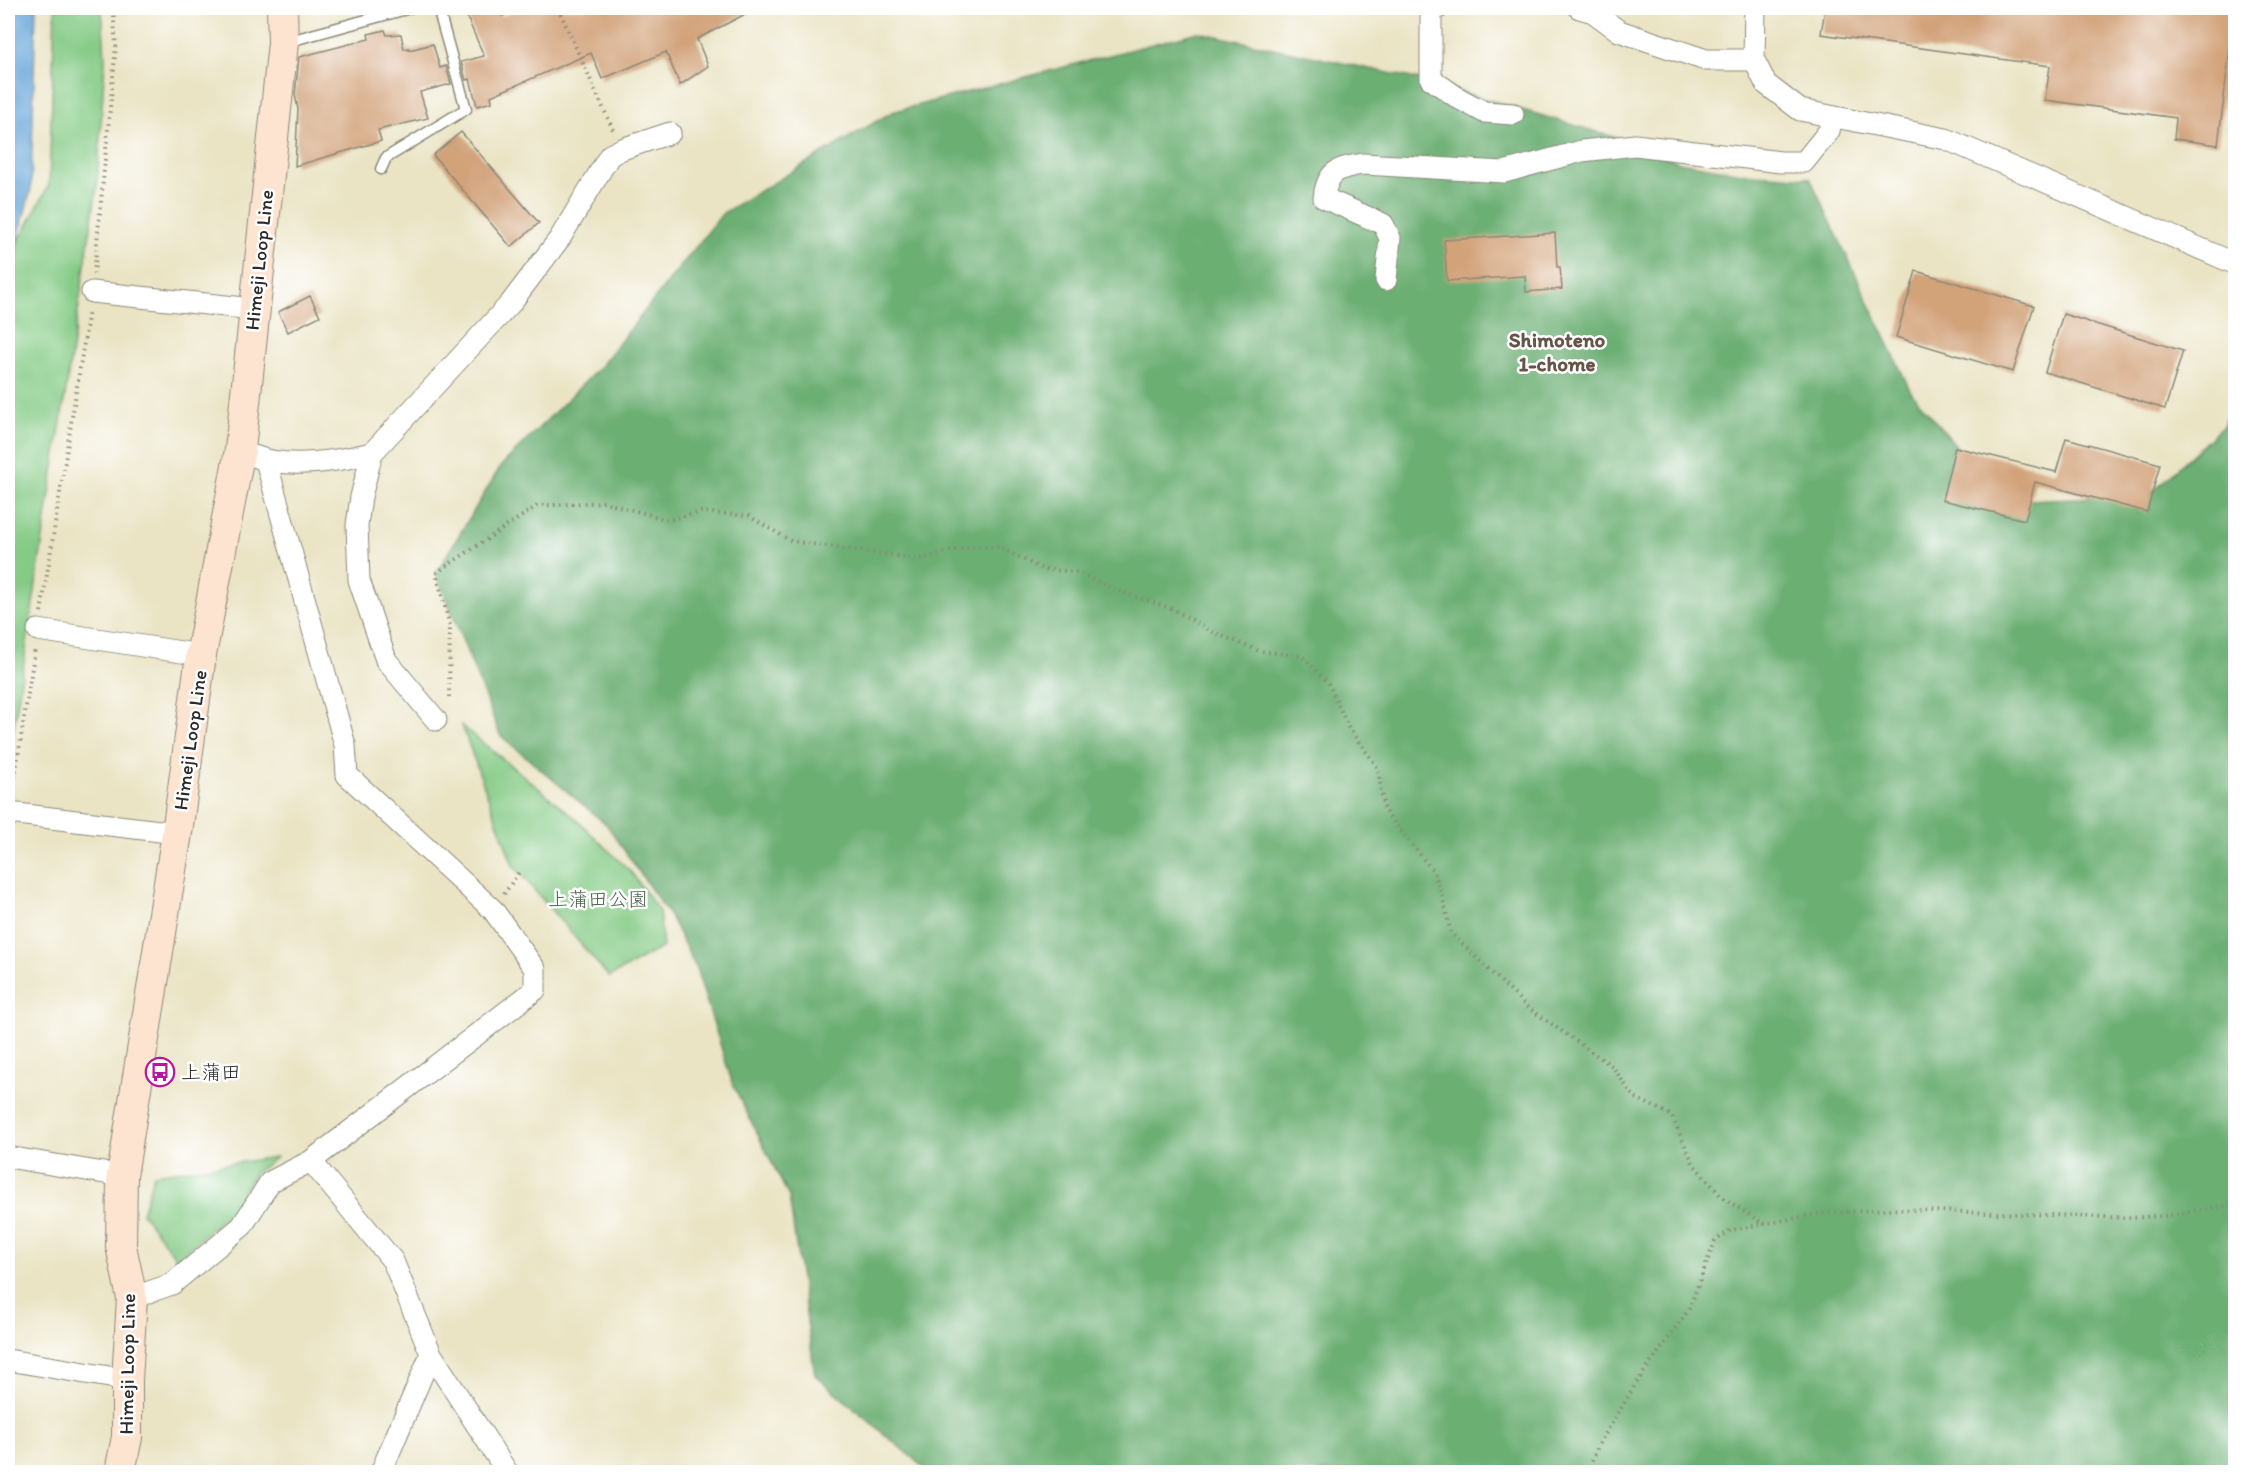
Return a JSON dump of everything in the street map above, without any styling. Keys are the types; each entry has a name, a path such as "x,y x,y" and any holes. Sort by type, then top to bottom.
{"main road":[{"name":"Himeji Loop Line","path":"120,1473 127,1437 127,1380 132,1298 121,1246 122,1176 177,833 201,655 253,456 254,309 282,43 282,8"}],"street":[{"path":"1438,8 1431,10 1431,79 1458,98 1484,112 1513,114"},
{"path":"1579,8 1593,12 1619,31 1706,60 1754,60"},
{"path":"1755,8 1754,60 1766,84 1800,110 1946,139 2235,264"},
{"path":"1386,280 1390,238 1383,224 1324,198 1326,183 1340,168 1363,164 1504,172 1582,152 1635,145 1781,162 1804,162 1829,131 1832,118"},
{"path":"436,720 386,660 358,580 357,525 372,453 510,304 560,238 610,155 670,133"},
{"path":"92,292 254,309"},
{"path":"132,1298 172,1284 242,1227 270,1182 311,1161 535,990 535,969 493,910 347,775 345,745 253,456 312,463 372,453"},
{"path":"38,630 201,655"},
{"path":"9,813 177,833"},
{"path":"8,1157 122,1176"},
{"path":"311,1161 393,1261 431,1354 507,1473"},
{"path":"381,1473 431,1354"},
{"path":"8,1360 127,1380"}],"lane":[{"path":"282,43 410,8"},
{"path":"381,169 386,158 466,110 438,8"}],"path":[{"path":"9,813 92,292 116,46 113,8"},
{"path":"558,8 622,149"},
{"path":"448,697 450,626 436,573 537,506 604,502 668,520 701,512 749,516 791,542 919,559 969,547 999,546 1042,568 1078,572 1115,590 1173,609 1213,632 1259,651 1302,656 1328,682 1348,727 1378,768 1384,810 1434,872 1451,933 1527,1006 1612,1066 1634,1097 1671,1115 1694,1165 1722,1197 1764,1224"},
{"path":"493,910 519,872"},
{"path":"1588,1473 1598,1446 1635,1385 1689,1309 1715,1241 1731,1230 1816,1214 1885,1209 2131,1218 2164,1216 2235,1203"}],"green space":[{"path":"55,8 102,8 105,59 97,187 8,766 8,340 17,244 49,185"},
{"path":"1198,32 1421,80 1614,137 1679,162 1742,173 1810,178 1911,392 2002,501 2149,495 2223,426 2235,393 2235,1472 929,1472 815,1375 789,1197 733,1085 696,968 671,918 607,825 500,735 436,573 501,466 600,367 723,213 892,112"},
{"name":"上蒲田公園","path":"462,726 573,816 631,872 659,911 663,947 609,977 513,865"},
{"path":"277,1157 255,1173 229,1213 177,1259 142,1213 154,1174"}],"water":[{"path":"8,8 36,8 31,189 14,254 8,293"}],"building":[{"path":"463,8 499,8 502,16 523,8 757,8 697,39 708,66 680,85 666,52 602,79 591,53 491,96 492,102 477,106 470,79 466,80 461,62 484,56"},
{"path":"1825,8 2235,8 2218,145 2174,139 2176,118 2045,100 2050,66 1821,34"},
{"path":"385,30 387,35 401,34 404,49 409,48 409,50 433,44 440,68 446,66 451,84 420,92 428,118 378,130 381,141 295,166 298,109 295,95 299,57 369,39 368,34"},
{"path":"461,132 539,223 511,247 433,155"},
{"path":"1555,233 1557,267 1560,267 1562,289 1526,292 1525,276 1447,281 1444,240"},
{"path":"1916,271 2034,306 2013,372 1896,337"},
{"path":"310,296 320,316 288,332 278,312"},
{"path":"2063,314 2183,351 2165,409 2045,372"},
{"path":"2066,438 2160,464 2147,512 2035,482 2025,520 1942,500 1955,447 2056,472"}],"place":[{"name":"上蒲田","path":"160,1072"}],"district":[{"name":"Shimoteno 1-chome","path":"1557,351"}]}
